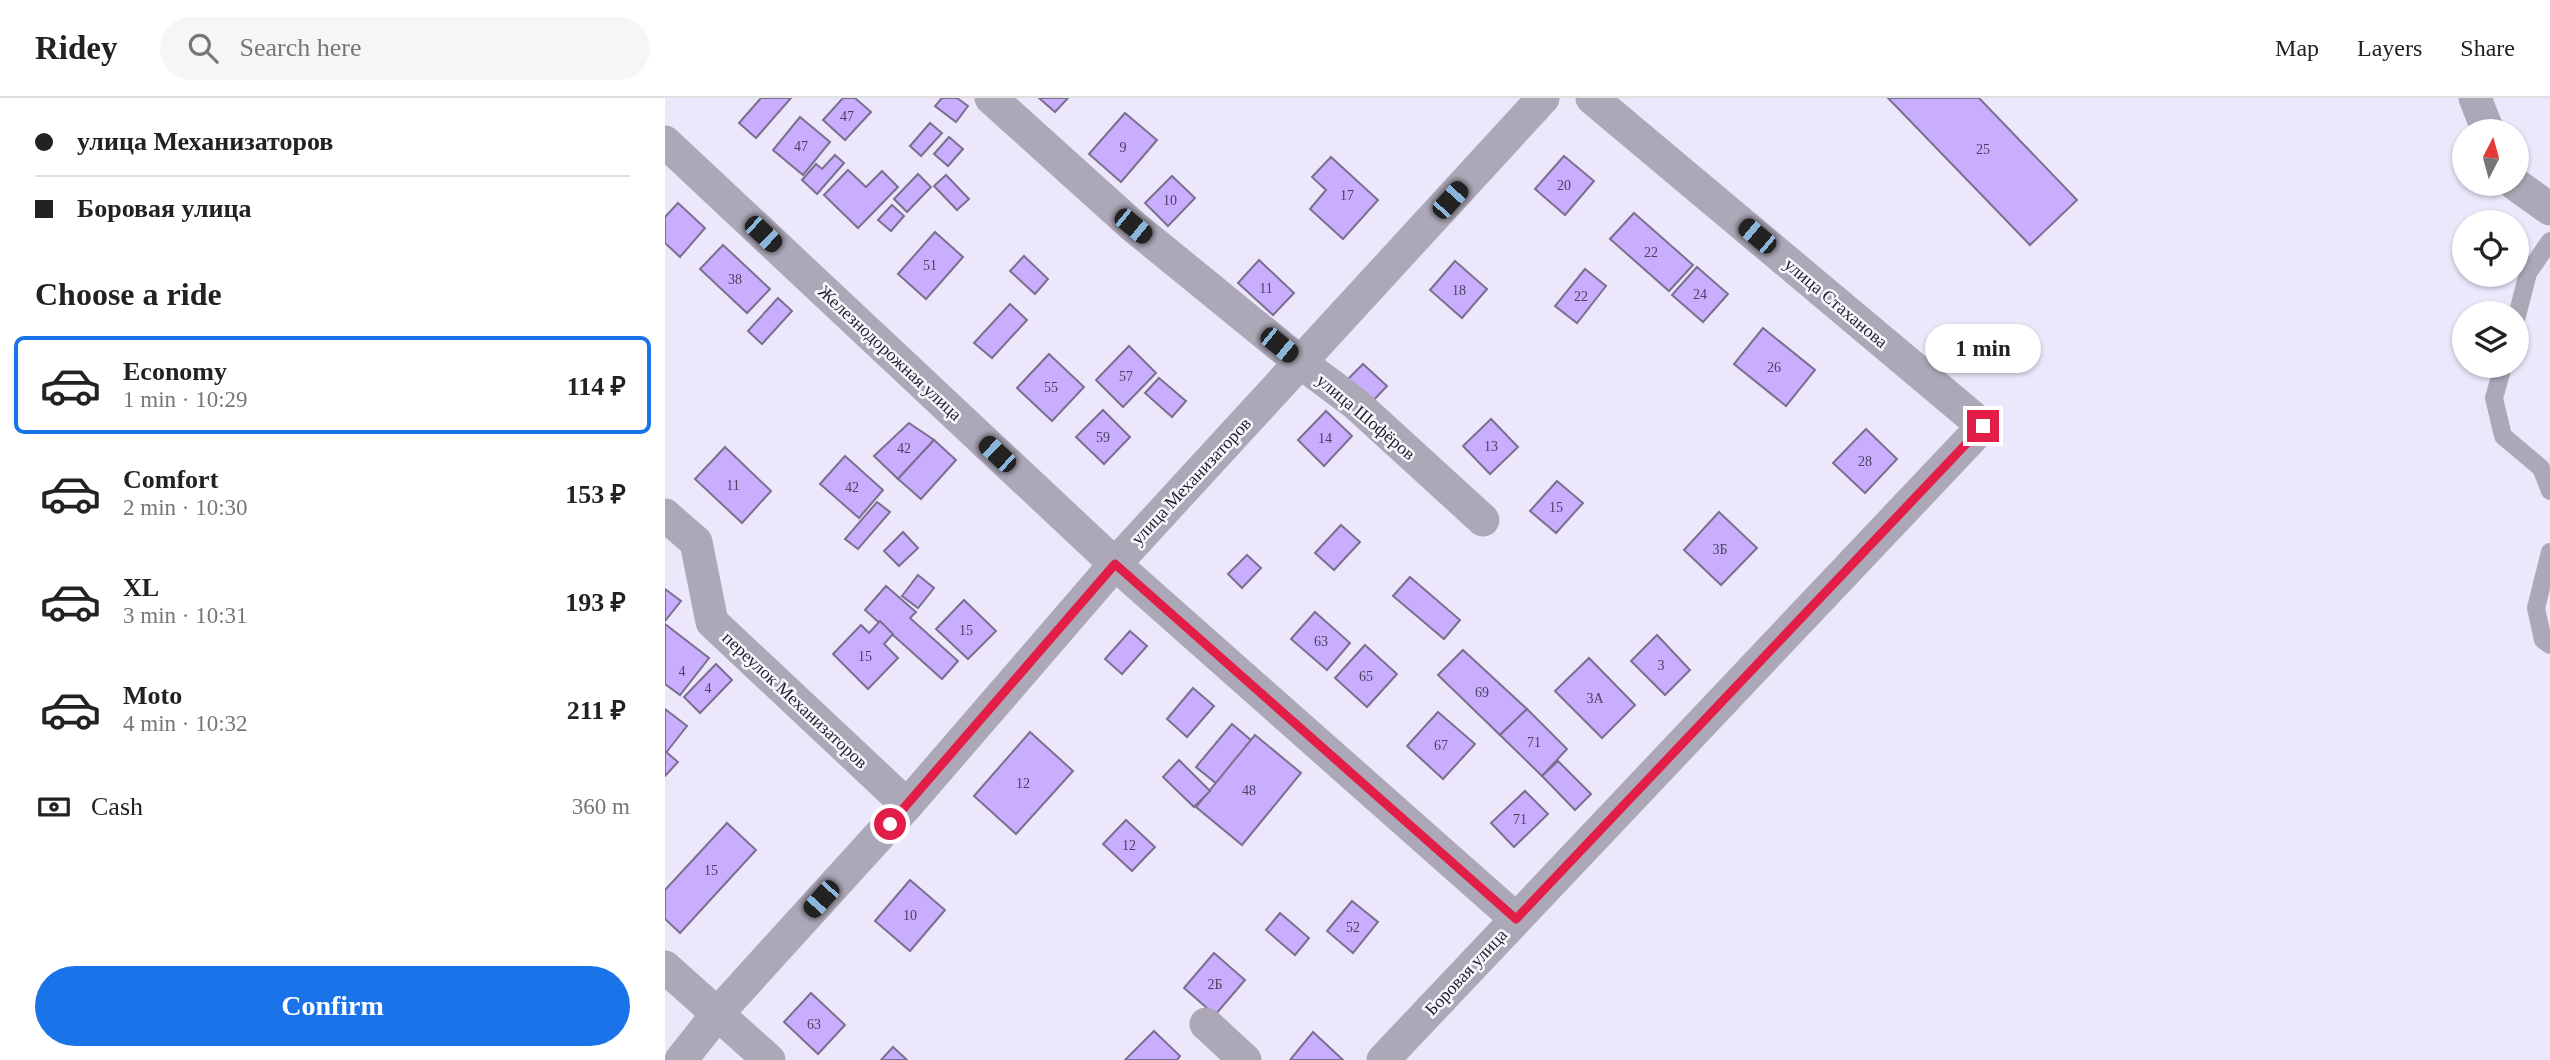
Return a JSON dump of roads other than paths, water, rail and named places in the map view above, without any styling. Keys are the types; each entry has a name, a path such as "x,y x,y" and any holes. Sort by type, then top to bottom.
{"street":[{"name":"улица Шофёров","path":"991,98 1133,226 1300,362 1356,404 1483,520"},
{"name":"улица Механизаторов","path":"681,1060 718,1013 907,805 1115,564 1543,98"},
{"name":"улица Стаханова","path":"1592,98 1983,426"},
{"path":"2476,98 2484,119"},
{"name":"Железнодорожная улица","path":"665,142 1115,564 1516,919"},
{"path":"2529,194 2550,209"},
{"name":"Боровая улица","path":"1383,1060 1983,426"},
{"name":"переулок Механизаторов","path":"665,514 696,542 712,622 907,805"},
{"path":"665,967 769,1060"},
{"path":"1206,1024 1245,1060"}],"lane":[{"path":"2521,301 2528,273 2550,241"},
{"path":"2500,378 2494,398 2503,436 2541,468 2550,491"},
{"path":"2550,552 2536,608 2543,640 2550,645"}]}
